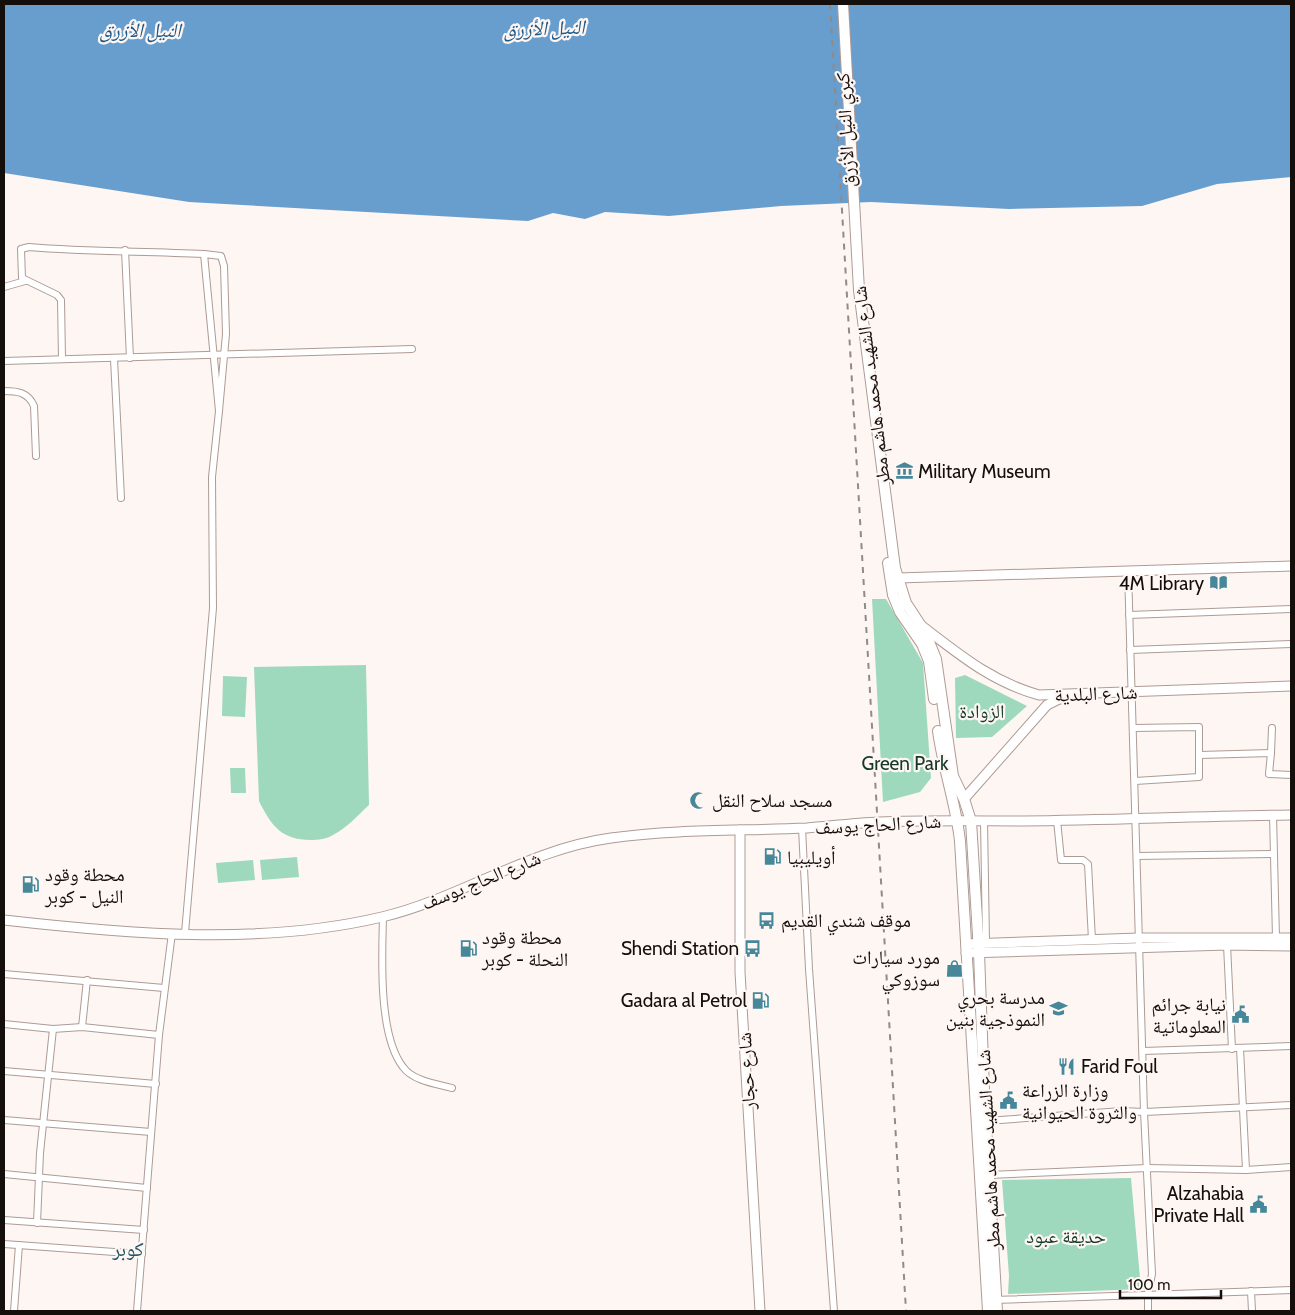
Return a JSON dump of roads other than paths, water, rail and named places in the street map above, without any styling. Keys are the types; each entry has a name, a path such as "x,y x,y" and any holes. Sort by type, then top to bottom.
{"main road":[{"name":"كبري النيل الأزرق","path":"838,4 854,256"},
{"path":"843,4 854,256"},
{"name":"شارع الشهيد محمد هاشم مطر","path":"854,256 885,498 898,578 910,610 920,625 936,659 953,776 964,798 970,821 981,946 992,1300 988,1311"},
{"name":"شارع الشهيد محمد هاشم مطر","path":"854,256 854,290 875,449 878,497 893,595 900,612 922,644 929,661 943,764 958,821 992,1300 997,1311"},
{"path":"898,578 1291,566"},
{"name":"شارع البلدية","path":"920,625 982,672 1016,689 1040,695 1291,692"},
{"name":"شارع البلدية","path":"964,798 1048,705 1059,699 1291,686"},
{"name":"شارع الحاج يوسف","path":"4,920 172,933 268,933 326,927 383,916 428,903 516,865 561,849 606,839 660,832 802,828 878,822 1291,815"},
{"name":"شارع حجار","path":"740,830 740,972 760,1311"},
{"path":"981,946 1291,938"},
{"path":"966,948 1092,940 1139,943 1291,946"}],"street":[{"path":"62,360 61,300 56,295 25,281 21,276 20,253 24,247 88,252 125,250 204,254 222,258 226,356 212,477 213,608 185,933"},
{"path":"125,250 130,358"},
{"path":"204,254 219,411"},
{"path":"4,287 25,281"},
{"path":"4,361 226,356 412,349"},
{"path":"114,359 121,498"},
{"path":"4,391 16,391 31,400 34,406 36,456"},
{"path":"1128,571 1144,1112 1152,1274 1148,1294 1148,1311"},
{"path":"1129,615 1291,609"},
{"path":"1130,650 1291,644"},
{"path":"1133,728 1198,726 1200,755 1199,777 1135,780"},
{"path":"1272,728 1269,774 1291,775"},
{"path":"1200,755 1271,752"},
{"path":"1274,815 1276,938"},
{"path":"981,946 984,820"},
{"path":"1057,820 1061,860 1083,860 1088,864 1092,940"},
{"path":"802,828 809,969 834,1311"},
{"path":"1137,856 1274,854"},
{"path":"383,916 384,1013 398,1056 403,1068 410,1073 452,1088"},
{"path":"137,1311 159,1035 172,933"},
{"path":"1227,945 1236,1049 1244,1108 1246,1170"},
{"path":"4,974 164,988"},
{"path":"82,1027 87,980"},
{"path":"4,1024 54,1029 82,1027 159,1035"},
{"path":"37,1222 48,1074 54,1029"},
{"path":"1143,1051 1291,1046"},
{"path":"4,1070 156,1084"},
{"path":"986,1121 1122,1111 1144,1112 1291,1105"},
{"path":"4,1120 151,1132"},
{"path":"989,1175 1147,1168 1246,1170 1291,1167"},
{"path":"4,1174 148,1188"},
{"path":"4,1220 144,1230"},
{"path":"4,1244 142,1254"},
{"path":"14,1311 19,1246"},
{"path":"992,1300 1291,1290"},
{"path":"1251,1291 1252,1311"}],"water":[{"name":"النيل الأزرق","path":"4,4 1291,4 1291,177 1217,184 1142,206 1009,209 871,202 781,206 669,216 605,212 585,219 553,213 528,221 189,202 4,173"}],"railway":[{"path":"830,4 906,1311"}],"place":[{"name":"Military Museum","path":"904,471"},
{"name":"4M Library","path":"1218,583"},
{"name":"مسجد سلاح النقل","path":"698,800"},
{"name":"أويليبيا","path":"773,857"},
{"name":"محطة وقود النيل - كوبر","path":"31,885"},
{"name":"موقف شندي القديم","path":"767,920"},
{"name":"محطة وقود النحلة - كوبر","path":"468,948"},
{"name":"Shendi Station","path":"753,948"},
{"name":"مورد سيارات سوزوكي","path":"954,968"},
{"name":"Gadara al Petrol","path":"761,1000"},
{"name":"مدرسة بحري النموذجية بنين","path":"1059,1008"},
{"name":"نيابة جرائم المعلوماتية","path":"1240,1015"},
{"name":"Farid Foul","path":"1067,1066"},
{"name":"وزارة الزراعة والثروة الحيوانية","path":"1008,1101"},
{"name":"Alzahabia Private Hall","path":"1258,1204"}],"district":[{"name":"كوبر","path":"128,1249"}],"park label":[{"name":"الزوادة","path":"982,711"},
{"name":"Green Park","path":"905,763"},
{"name":"حديقة عبود","path":"1066,1236"}]}
